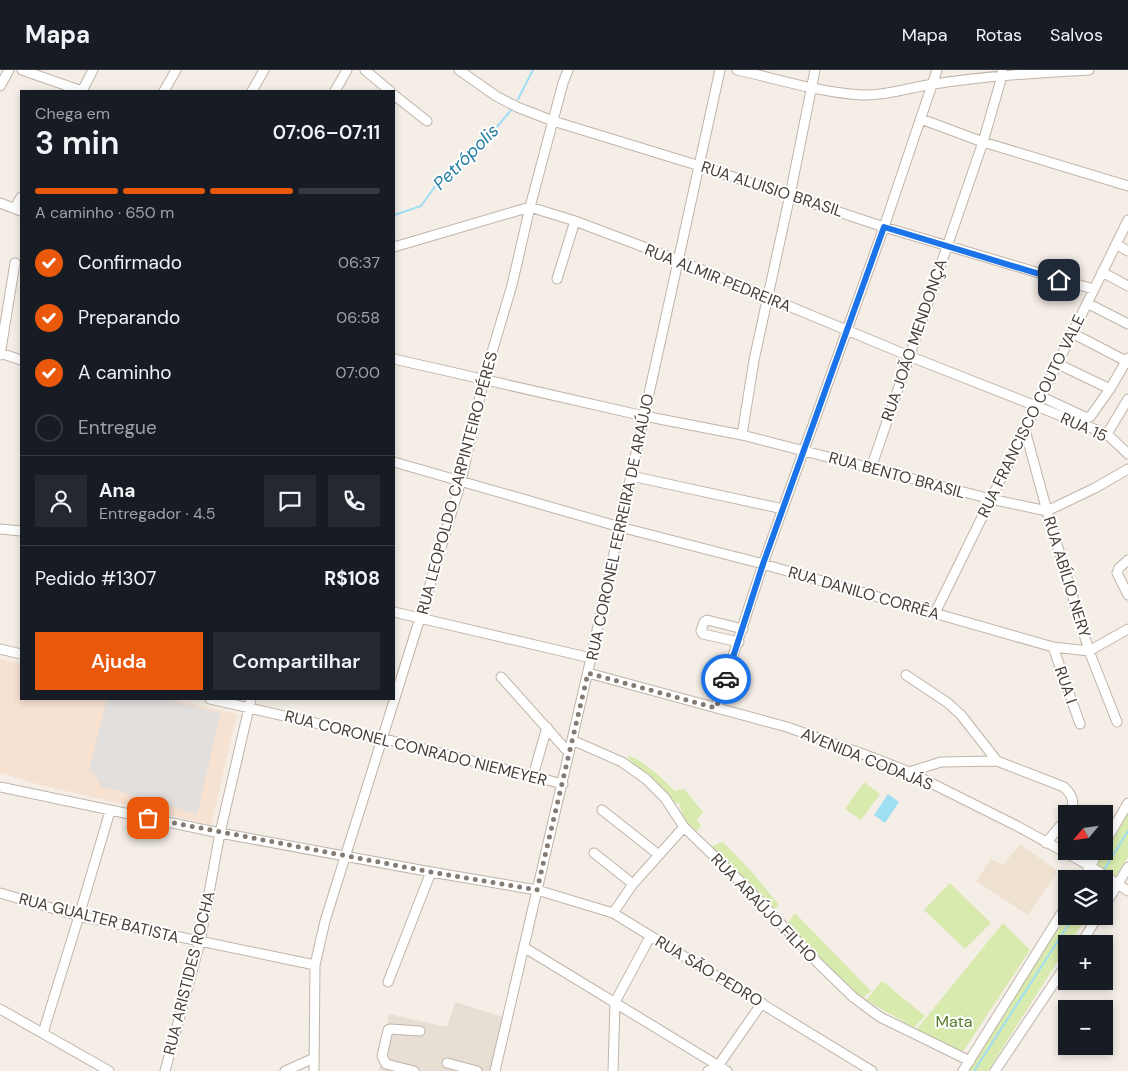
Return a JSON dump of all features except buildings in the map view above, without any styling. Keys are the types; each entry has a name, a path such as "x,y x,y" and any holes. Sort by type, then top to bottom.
{"street":[{"path":"0,86 9,70"},
{"path":"22,70 79,90"},
{"path":"83,90 94,70"},
{"path":"165,90 176,70"},
{"path":"253,90 264,70"},
{"path":"336,90 347,70"},
{"path":"365,70 389,90"},
{"name":"RUA ALUISIO BRASIL","path":"459,70 496,96 553,121 700,166 884,227 1093,289"},
{"name":"RUA LEOPOLDO CARPINTEIRO PÉRES","path":"395,695 461,481 484,379 512,286 530,207 568,70"},
{"name":"RUA CORONEL FERREIRA DE ARAÚJO","path":"495,1071 588,673 720,70"},
{"path":"737,70 845,94 866,95 1002,73 1089,70"},
{"path":"742,435 754,360 815,70"},
{"path":"716,708 763,564 884,227 937,70"},
{"name":"RUA JOÃO MENDONÇA","path":"871,468 983,142 1002,73"},
{"path":"395,96 427,121"},
{"path":"921,119 983,142 1128,186"},
{"path":"0,203 18,210"},
{"path":"395,248 530,207"},
{"name":"RUA ALMIR PEDREIRA","path":"530,207 575,221 678,260 1037,407"},
{"name":"RUA FRANCISCO COUTO VALE","path":"935,613 1128,220"},
{"path":"557,278 575,221"},
{"path":"1116,244 1128,251"},
{"path":"15,263 0,354 20,360"},
{"path":"1102,272 1128,286"},
{"path":"1087,303 1128,324"},
{"path":"1042,397 1085,417 1090,417 1110,389 1127,359 1072,334"},
{"name":"RUA BENTO BRASIL","path":"395,359 644,416 742,435 991,499 1048,511"},
{"path":"1058,364 1110,389"},
{"path":"1107,434 1128,399"},
{"name":"RUA 15","path":"1037,407 1107,434 1128,454"},
{"name":"RUA ABÍLIO NERY","path":"1025,430 1089,651 1117,722"},
{"name":"RUA DANILO CORRÊA","path":"395,462 620,527 763,564 1053,647 1089,651"},
{"path":"1048,511 1128,469"},
{"path":"631,476 783,508"},
{"path":"0,529 20,531"},
{"path":"1127,560 1117,573 1128,595"},
{"path":"395,612 591,658"},
{"path":"739,642 704,634 702,632 704,622 707,620 743,629"},
{"path":"1089,651 1128,629"},
{"name":"RUA I","path":"1053,647 1080,724"},
{"path":"0,649 20,654"},
{"name":"AVENIDA CODAJÁS","path":"588,673 788,727 909,772 1046,842 1093,868 1128,891"},
{"path":"906,675 948,703 961,716 997,761"},
{"path":"501,677 569,753"},
{"name":"RUA CORONEL CONRADO NIEMEYER","path":"220,700 249,703 563,784"},
{"name":"RUA LEOPOLDO CARPINTEIRO PÉRES","path":"314,1071 315,965 325,921 344,856 393,700"},
{"name":"RUA ARISTIDES ROCHA","path":"166,1071 200,942 220,833 249,703"},
{"path":"534,776 547,727"},
{"name":"RUA ARAÚJO FILHO","path":"572,740 622,762 646,779 665,798 684,827 750,891 853,997 880,1017 970,1061"},
{"path":"909,772 941,762 997,761 1064,787 1072,796 1074,805"},
{"name":"RUA SÃO PEDRO","path":"0,787 220,833 537,890 613,913 762,1003 862,1069 872,1071"},
{"path":"1113,829 1128,804"},
{"path":"602,810 659,855"},
{"path":"43,1033 110,811"},
{"path":"613,913 634,884 684,827"},
{"path":"1046,842 1058,828"},
{"path":"594,853 634,884"},
{"path":"1093,868 1096,860"},
{"path":"1113,887 1128,867"},
{"path":"388,982 431,872"},
{"name":"RUA GUALTER BATISTA","path":"0,893 79,916 315,965"},
{"path":"963,1071 1058,919"},
{"path":"613,1071 615,1002 650,937"},
{"path":"525,948 727,1071"},
{"path":"995,1071 1058,977"},
{"path":"708,1071 718,1066 762,1003"},
{"path":"0,1009 109,1071"},
{"path":"414,1071 386,1064 382,1056 388,1030 420,1031"},
{"path":"285,1071 314,1058"},
{"path":"447,1063 477,1071"}],"shaded area":[{"path":"0,659 20,664 20,700 176,700 237,714 211,825 41,785 0,773"},
{"path":"107,700 168,700 221,713 197,814 100,786 97,778 89,771"},
{"path":"1020,844 1058,871 1028,915 976,881 991,859 1003,865"},
{"path":"455,1002 504,1017 490,1071 379,1071 389,1014 447,1027"}],"green space":[{"path":"626,756 645,764 675,791 684,789 703,812 697,820 701,826 696,832 685,823 679,803 674,803"},
{"path":"864,782 880,794 861,820 845,809"},
{"path":"1128,807 1128,857 1113,880 1113,870 1092,870 1098,860 1113,860 1113,833"},
{"path":"723,842 751,871 779,905 774,910 710,847"},
{"path":"950,883 991,923 965,949 924,910"},
{"path":"795,913 871,991 864,997 857,997 787,924"},
{"name":"Mata","path":"1003,923 1030,950 962,1053 916,1030"},
{"path":"1058,924 1082,925 1075,935 1058,935 1058,961 988,1071 962,1071"},
{"path":"882,981 925,1016 914,1028 866,1000"}],"water":[{"path":"888,794 899,802 885,823 874,815"}],"waterway":[{"name":"Petrópolis","path":"518,99 533,70"},
{"name":"Petrópolis","path":"395,215 421,206 439,181 491,134 512,109"},
{"path":"1104,870 1128,831"},
{"path":"974,1071 1068,925"}],"way so far":[{"path":"148,818 344,856 537,890 588,673 716,708 726,679"}],"route":[{"path":"726,679 763,564 884,227 1059,280"}]}
